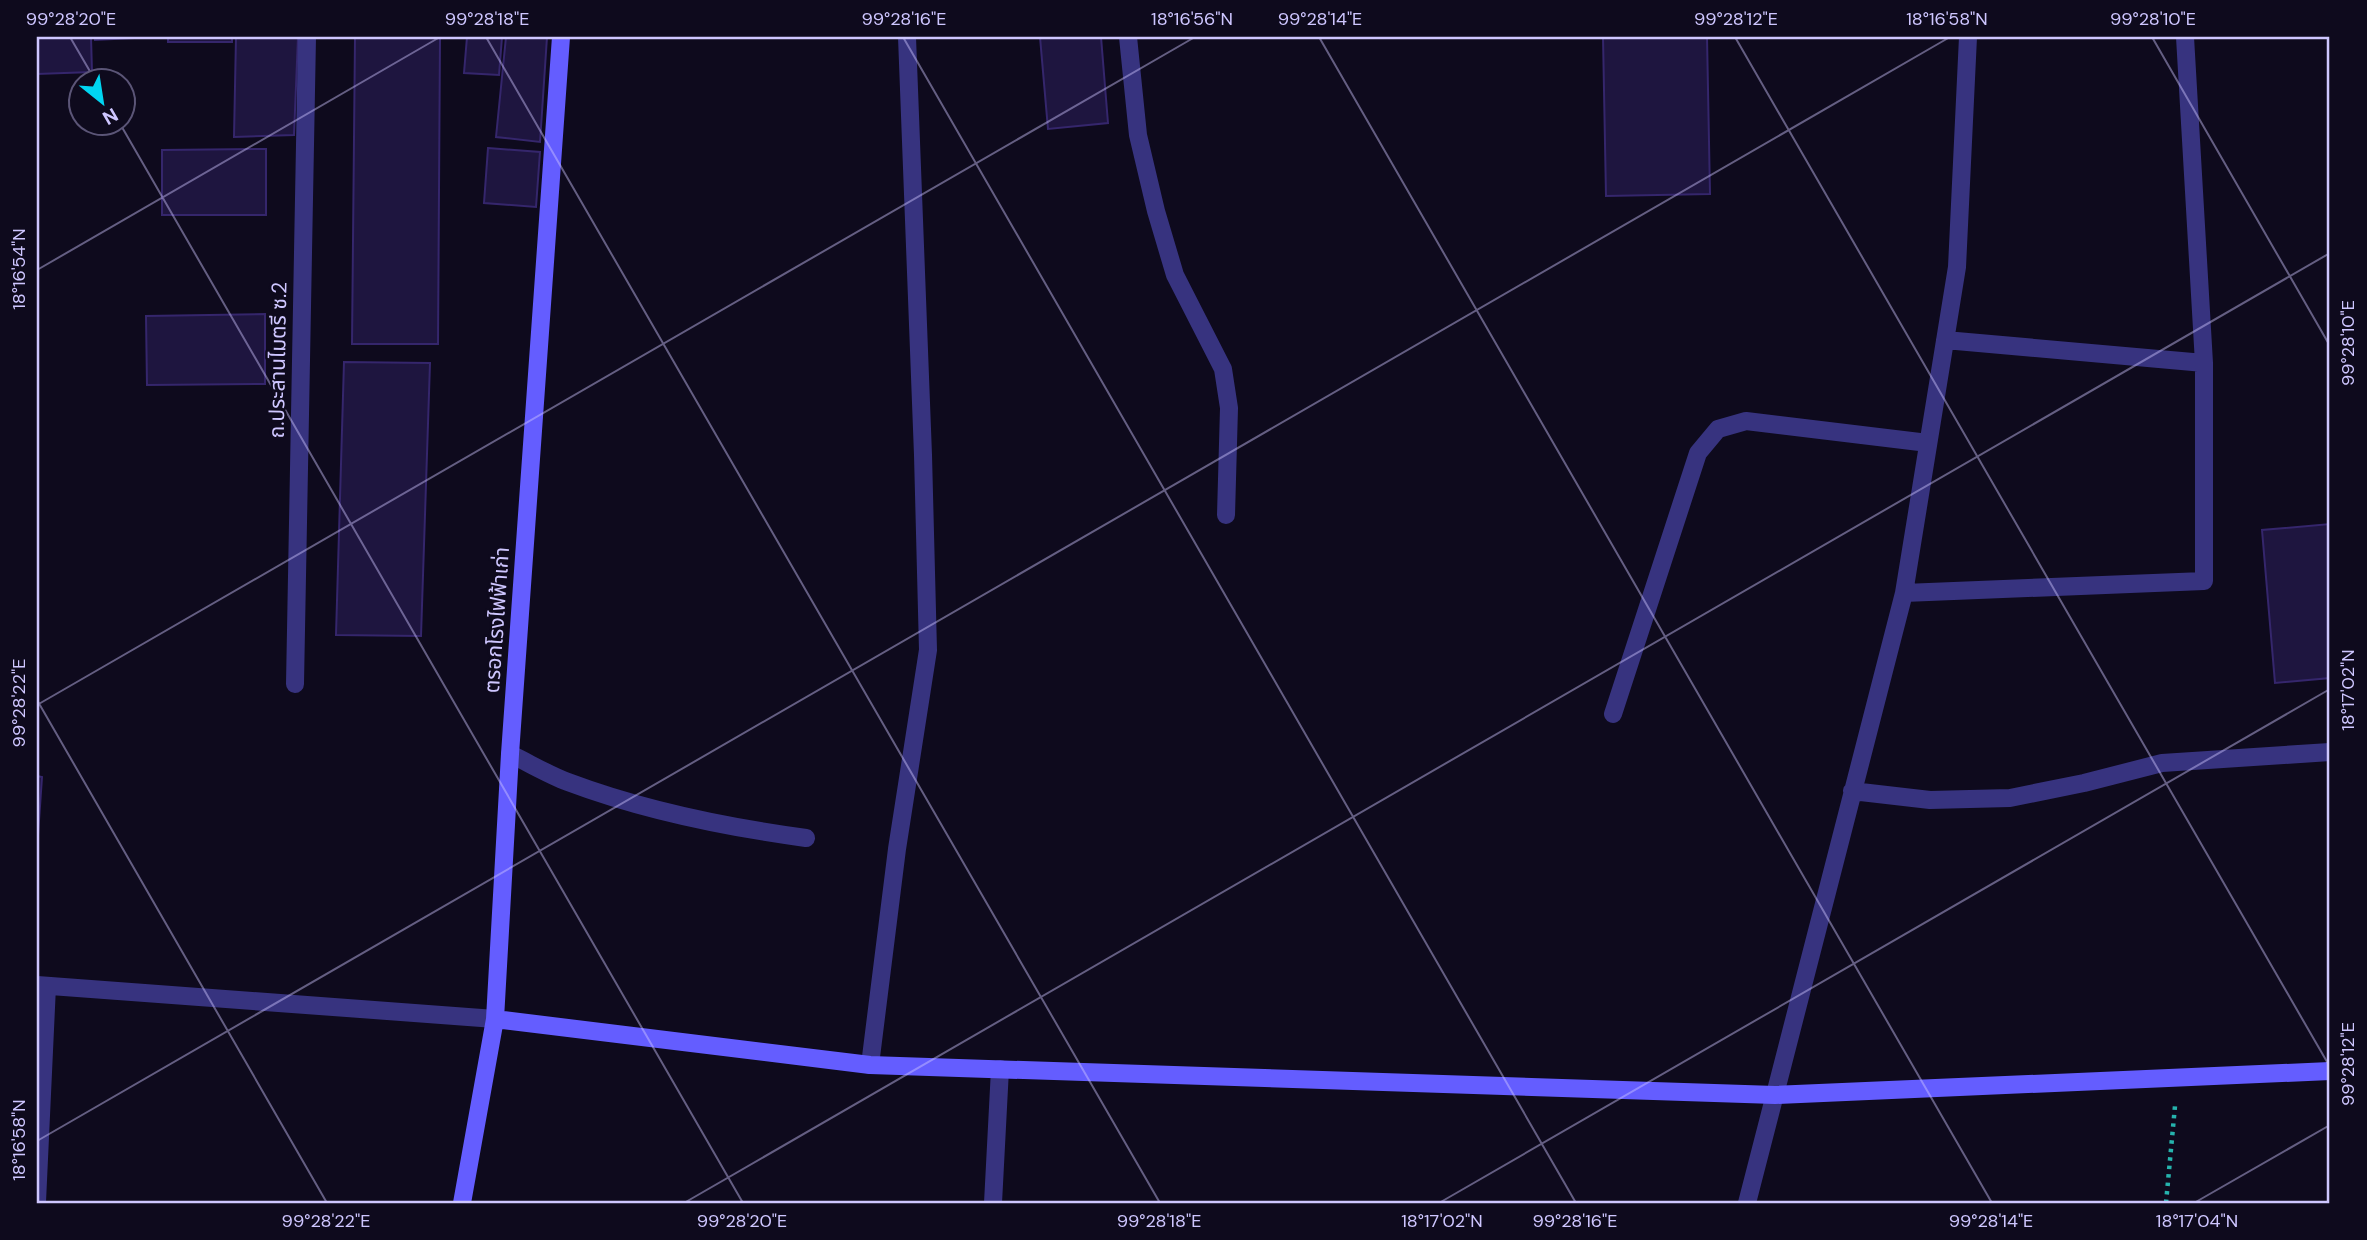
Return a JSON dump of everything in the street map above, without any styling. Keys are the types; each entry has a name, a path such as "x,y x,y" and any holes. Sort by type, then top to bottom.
{"street":[{"name":"ถ.ประสานไมตรี ซ.2","path":"295,684 307,37"},
{"name":"ตรอกโรงไฟฟ้าเก่า","path":"461,1203 495,1019 510,754 561,37"},
{"path":"870,1065 897,849 928,650 907,37"},
{"path":"1128,37 1138,135 1156,211 1175,275 1223,369 1229,408 1226,514"},
{"path":"1747,1203 1904,593 1956,267 1968,37"},
{"path":"1904,593 2204,581 2204,363 2185,37"},
{"path":"1945,340 2204,363"},
{"path":"1614,714 1698,453 1718,429 1746,421 1928,443"},
{"path":"1852,791 1930,800 2010,798 2162,763 2330,752"},
{"path":"510,754 567,782 633,803 693,819 806,838"},
{"path":"37,1202 42,985 495,1019 870,1065 1774,1095 2330,1071"},
{"path":"993,1203 1000,1069"}],"path":[{"path":"2166,1203 2177,1078"}],"building":[{"path":"37,37 91,37 92,66 66,66 66,73 37,74"},
{"path":"95,37 155,37 95,40"},
{"path":"168,37 232,37 232,42 168,42"},
{"path":"236,37 298,37 294,135 234,137"},
{"path":"355,37 440,37 438,344 352,344"},
{"path":"467,37 502,37 499,75 464,73"},
{"path":"506,37 547,37 540,142 496,137"},
{"path":"1040,37 1101,37 1108,123 1048,129"},
{"path":"1603,37 1707,37 1710,194 1606,196"},
{"path":"488,148 540,152 536,207 484,203"},
{"path":"266,149 266,215 162,215 162,150"},
{"path":"265,314 265,384 147,385 146,316"},
{"path":"344,362 430,363 421,636 336,635"},
{"path":"2330,524 2330,678 2275,683 2262,530"},
{"path":"37,776 42,777 37,850"}]}
